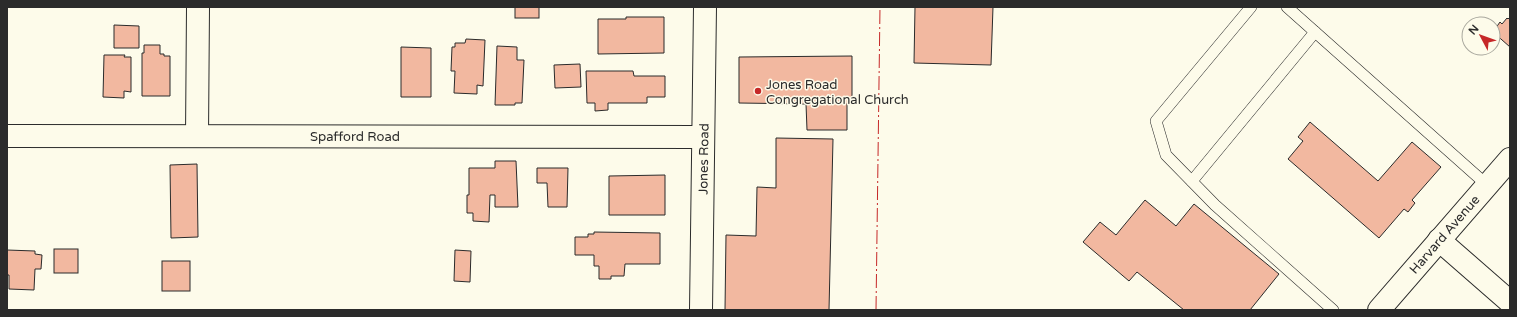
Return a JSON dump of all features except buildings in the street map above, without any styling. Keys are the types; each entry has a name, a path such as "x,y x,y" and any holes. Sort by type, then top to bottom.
{"street":[{"path":"197,136 198,7"},
{"name":"Jones Road","path":"700,310 705,7"},
{"name":"Spafford Road","path":"7,136 703,137"},
{"name":"Harvard Avenue","path":"1379,310 1510,159"},
{"path":"1439,240 1510,302"}],"lane":[{"path":"1251,7 1156,121 1166,155 1215,205 1333,310"},
{"path":"1287,7 1487,185"},
{"path":"1192,181 1315,32"}],"power":[{"path":"876,310 880,7"}],"place":[{"name":"Jones Road Congregational Church","path":"758,91"}]}
